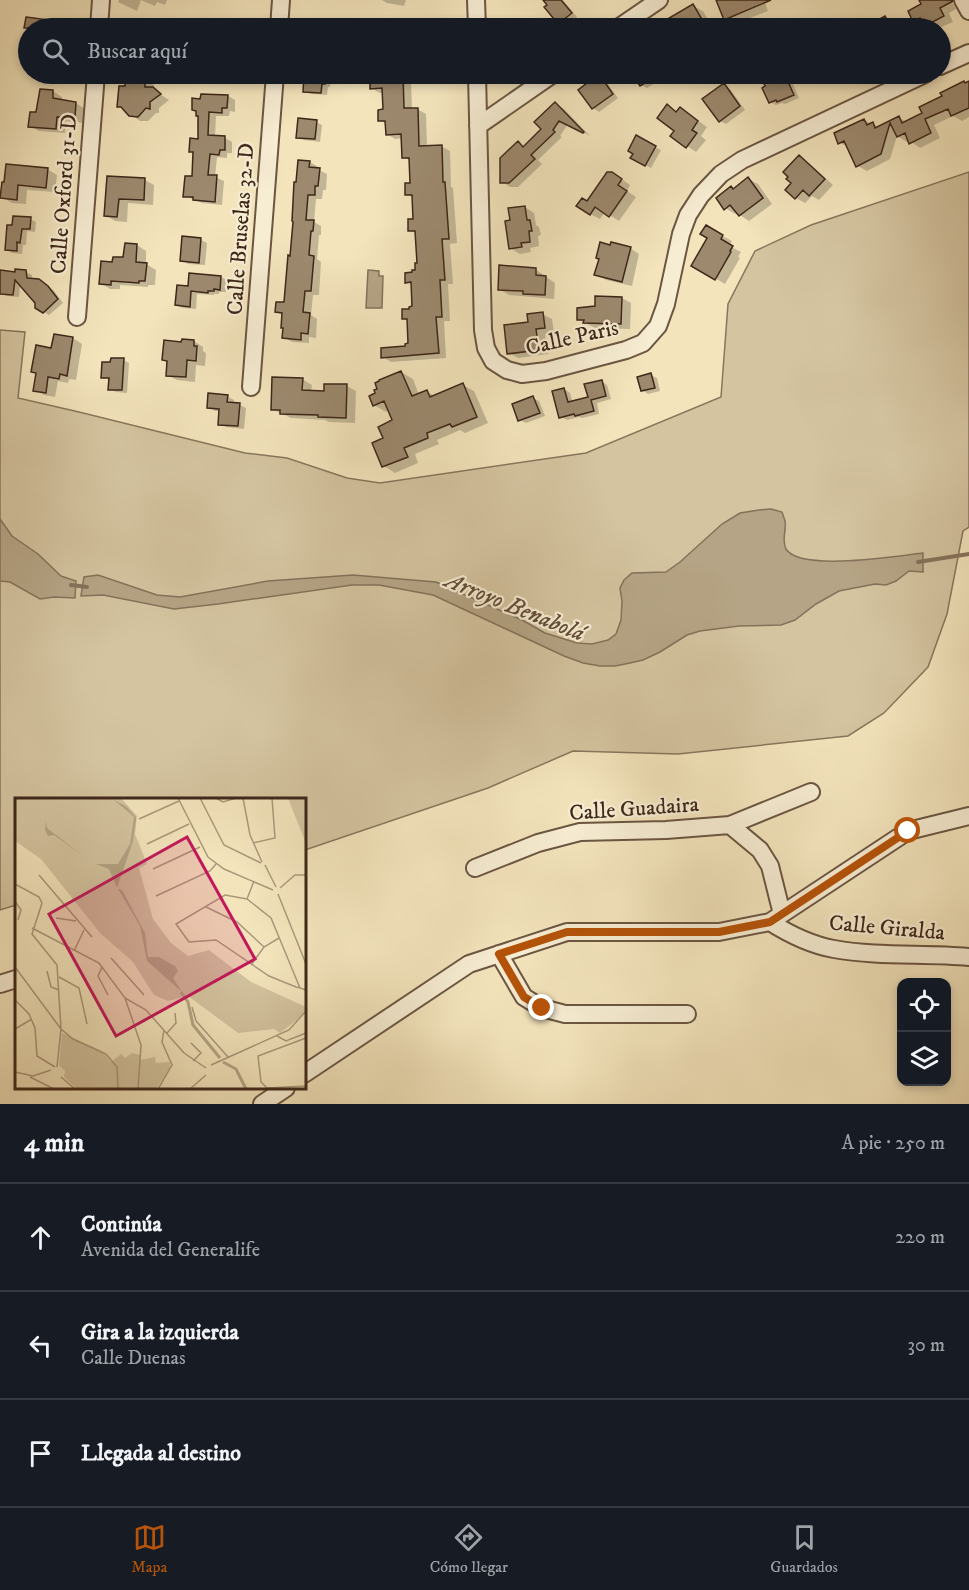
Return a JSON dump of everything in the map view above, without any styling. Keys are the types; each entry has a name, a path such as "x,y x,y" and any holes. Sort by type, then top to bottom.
{"street":[{"path":"100,18 101,0"},
{"path":"280,18 281,0"},
{"path":"476,0 477,18"},
{"path":"633,18 659,0"},
{"path":"963,0 969,11"},
{"path":"951,61 969,53"},
{"name":"Calle Oxford 31-D","path":"78,317 95,84"},
{"name":"Calle Bruselas 32-D","path":"251,387 274,84"},
{"name":"Calle Paris","path":"477,84 483,330 486,348 493,361 507,370 522,374 546,371 626,351 643,343 658,326 666,304 681,234 688,215 701,195 722,174 742,160 904,84"},
{"path":"478,126 539,84"},
{"name":"Calle Guadaira","path":"475,868 538,843 580,832 666,830 730,825 811,792"},
{"path":"306,1073 469,964 567,932 719,932 776,918 908,831 969,816"},
{"name":"Calle Guadaira","path":"730,825 760,850 770,866 776,918"},
{"name":"Calle Giralda","path":"776,918 791,935 833,949 894,955 969,957"},
{"path":"499,954 524,997 542,1008 565,1014 687,1014"},
{"path":"0,984 15,979"},
{"path":"262,1104 284,1089"}],"shaded area":[{"path":"969,172 969,527 963,531 947,614 928,667 884,713 848,736 678,754 573,751 488,788 306,850 306,798 15,798 15,905 0,910 0,330 25,332 18,398 245,453 287,458 347,478 380,483 586,453 721,397 728,304 755,251 811,225"},
{"path":"368,270 379,271 379,276 383,276 382,308 366,308"},
{"path":"771,509 782,512 785,521 785,546 795,556 810,560 850,561 923,553 923,572 909,571 886,585 875,584 839,591 816,604 795,620 781,625 739,626 700,631 687,635 643,660 615,666 583,663 564,656 433,595 379,585 352,585 174,609 103,595 81,596 84,577 98,575 157,595 180,597 268,581 353,575 436,582 522,620 545,633 577,643 592,644 608,640 616,634 621,620 620,588 624,580 632,573 666,572 722,524 740,513"},
{"path":"0,519 12,536 38,554 61,576 76,581 75,598 40,599 10,582 0,581"}],"building":[{"path":"543,0 561,0 572,13 566,18 553,18 544,7 547,5"},
{"path":"716,0 771,0 729,18 723,18"},
{"path":"919,0 953,0 940,8 944,16 940,18 911,18 908,11 921,4"},
{"path":"693,4 701,18 669,18"},
{"path":"964,81 965,83 969,81 969,108 951,116 948,109 925,119 931,133 909,144 905,133 897,137 890,123 881,154 856,167 844,141 838,144 834,133 864,119 867,125 873,122 875,128 899,116 902,123 922,113 919,107 942,96 940,93"},
{"path":"125,84 145,84 145,87 153,87 161,94 150,102 150,109 146,108 138,117 129,116 121,107 117,107 119,86 125,86"},
{"path":"303,84 322,84 321,93 303,92"},
{"path":"370,84 403,84 404,108 418,108 419,146 442,145 449,239 442,239 445,280 440,280 442,317 436,317 439,353 381,358 381,348 405,346 408,343 407,319 402,319 402,309 409,309 412,306 411,282 405,283 405,273 415,270 415,263 417,263 415,231 408,231 408,219 413,219 412,195 405,195 405,183 410,183 409,158 402,158 401,134 386,135 385,121 378,121 378,110 383,109 382,88 370,89"},
{"path":"586,84 606,84 613,94 592,109 578,90"},
{"path":"725,84 740,106 719,122 702,99"},
{"path":"764,84 789,84 794,95 769,103 762,88"},
{"path":"40,89 53,90 53,98 76,102 75,118 57,117 56,129 28,127 30,112 36,112"},
{"path":"201,94 228,95 227,108 222,108 222,113 209,112 208,135 225,136 225,150 220,150 219,155 210,154 208,175 217,175 215,202 183,197 185,176 192,176 193,152 189,152 190,138 198,139 198,116 196,116 196,111 192,110 192,98 200,99"},
{"path":"555,102 584,132 559,121 553,130 555,132 531,155 535,159 509,183 500,183 500,158 518,141 523,147 541,129 534,122"},
{"path":"667,104 676,112 680,107 698,121 692,130 697,133 686,148 670,136 674,131 657,118"},
{"path":"298,118 317,120 315,139 296,138"},
{"path":"636,135 656,146 645,166 630,158 633,154 628,151"},
{"path":"799,155 825,179 809,196 803,190 795,199 785,190 791,183 783,172"},
{"path":"298,160 310,161 309,167 320,168 315,195 308,195 306,220 314,220 309,255 314,256 311,291 305,291 303,312 310,313 308,334 301,333 301,340 282,338 282,313 275,312 276,302 284,302 293,222 294,182 296,182"},
{"path":"6,164 48,168 46,188 18,185 17,200 0,198"},
{"path":"607,172 612,172 622,179 618,185 627,191 609,217 595,207 590,215 576,206 582,198 587,201"},
{"path":"107,176 145,178 144,200 119,199 117,217 104,216"},
{"path":"748,177 763,198 739,216 730,205 724,210 716,198 731,186 733,189"},
{"path":"525,206 527,220 530,220 532,231 529,231 530,242 521,243 522,247 509,249 505,221 510,220 508,208"},
{"path":"13,216 31,217 30,229 22,229 20,243 17,242 17,251 5,250 7,225 12,225"},
{"path":"706,225 723,235 721,239 733,246 715,280 691,266 707,238 700,234"},
{"path":"182,236 201,238 199,263 180,261"},
{"path":"600,242 631,247 622,282 594,275 599,259 596,258"},
{"path":"125,243 137,244 136,262 147,263 145,281 139,281 139,283 111,281 111,285 99,284 101,261 112,262 113,257 123,257"},
{"path":"499,265 536,268 536,275 546,276 545,295 498,290"},
{"path":"15,269 26,270 27,278 39,279 58,299 43,313 35,308 35,303 15,280 13,295 0,294 0,270 15,272"},
{"path":"189,273 221,276 220,290 214,289 208,293 191,291 190,307 175,305 177,285 188,286"},
{"path":"595,296 622,297 621,324 583,323 584,320 577,320 577,308 595,306"},
{"path":"543,312 545,328 536,329 539,350 507,354 504,325 528,322 527,314"},
{"path":"54,334 73,337 67,376 60,374 59,379 48,377 46,393 33,391 36,373 31,372 36,345 51,348"},
{"path":"182,339 194,340 194,346 197,346 196,361 187,360 186,377 166,376 167,361 162,360 164,340 181,342"},
{"path":"111,358 124,358 122,390 108,390 109,378 101,378 102,362 110,362"},
{"path":"401,371 412,396 427,390 430,397 463,383 477,417 452,427 450,424 427,433 428,438 404,448 408,457 382,467 372,443 383,438 378,427 392,420 384,401 373,406 369,396 377,389 375,383"},
{"path":"651,373 655,388 641,391 637,377"},
{"path":"272,377 303,378 302,390 324,391 324,384 347,384 346,418 280,414 280,410 271,410"},
{"path":"602,380 606,396 591,400 594,411 559,418 552,391 564,388 568,402 588,397 584,384"},
{"path":"208,393 228,395 227,402 240,403 238,426 218,425 219,409 207,408"},
{"path":"533,396 540,413 518,421 512,404"}],"waterway":[{"name":"Arroyo Benabolá","path":"918,562 969,554"},
{"name":"Arroyo Benabolá","path":"71,585 87,587"}],"route":[{"path":"542,1008 524,997 499,954 567,932 719,932 770,922 908,831"}]}
